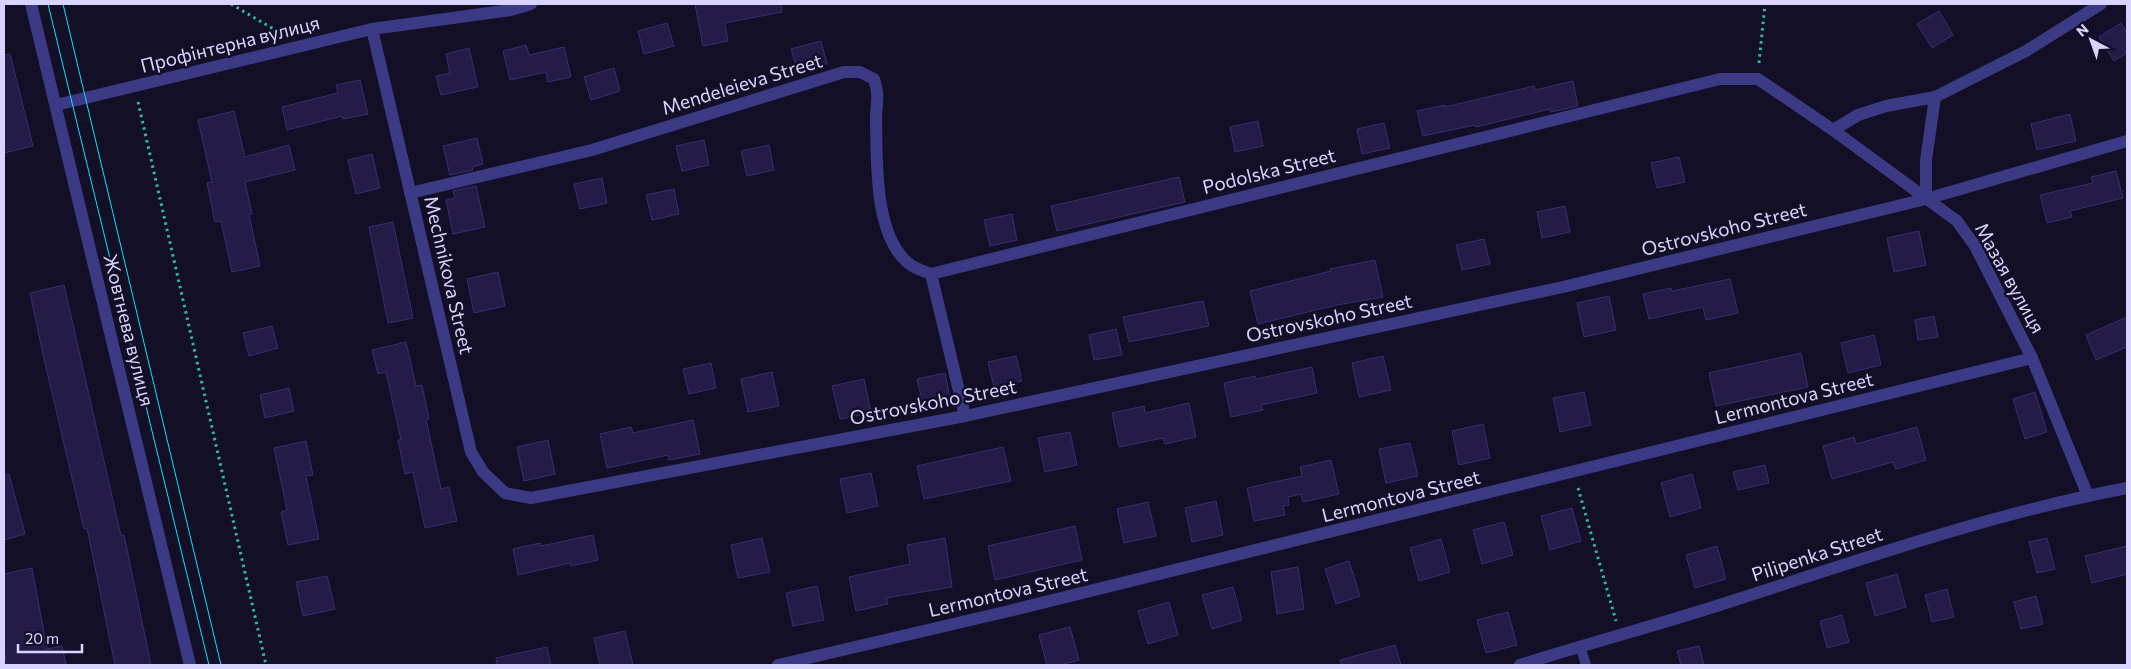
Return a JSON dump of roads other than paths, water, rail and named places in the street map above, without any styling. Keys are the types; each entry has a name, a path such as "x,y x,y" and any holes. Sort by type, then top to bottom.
{"street":[{"name":"Жовтнева вулиця","path":"31,4 190,665"},
{"name":"Профінтерна вулиця","path":"56,105 372,29 511,10 531,4"},
{"path":"1832,130 1858,115 1886,106 1935,97 2026,51 2101,4"},
{"name":"Mechnikova Street","path":"372,29 471,452 483,472 505,492 531,498"},
{"name":"Mendeleieva Street","path":"410,193 592,150 844,72 860,72 874,79 879,96 876,118 881,203 887,230 898,252 908,263 931,274"},
{"name":"Podolska Street","path":"931,274 1720,79 1758,79"},
{"name":"Мазая вулиця","path":"1758,79 1957,221 1975,246 2032,358 2088,496"},
{"path":"1926,199 1926,160 1935,97"},
{"name":"Ostrovskoho Street","path":"531,498 965,416 1562,287 1926,199 2127,141"},
{"path":"931,274 965,416"},
{"name":"Lermontova Street","path":"778,665 1009,611 2032,358"},
{"name":"Pilipenka Street","path":"1520,665 1929,537 2088,496 2127,488"}],"lane":[{"path":"1580,646 1586,665"}],"tram line":[{"path":"48,4 209,665"},
{"path":"63,4 221,665"}]}
